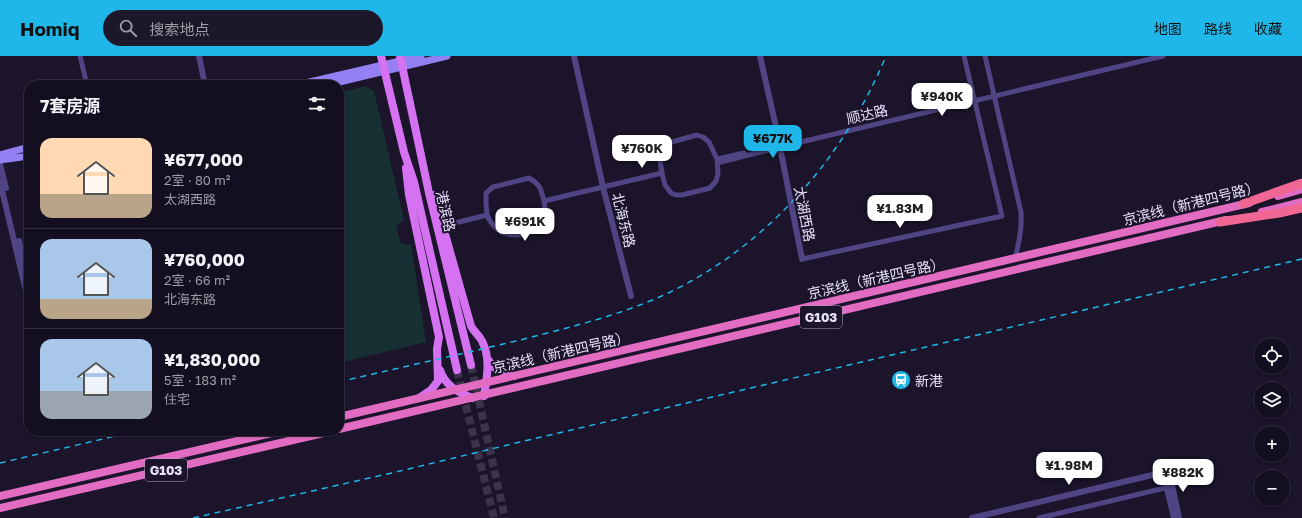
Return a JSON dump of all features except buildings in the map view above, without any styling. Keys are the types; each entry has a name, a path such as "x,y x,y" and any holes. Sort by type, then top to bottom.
{"highway":[{"path":"1243,204 1302,182"},
{"name":"京滨线（新港四号路）","path":"344,416 1015,259 1302,189"},
{"name":"京滨线（新港四号路）","path":"344,429 1302,202"},
{"path":"1220,222 1280,213 1302,208"},
{"name":"G103","path":"0,496 258,436"},
{"name":"G103","path":"0,508 310,436"}],"main road":[{"path":"381,56 404,152 414,182 457,370"},
{"path":"344,80 421,56"},
{"path":"402,61 447,56"},
{"name":"港滨路","path":"402,61 429,193 471,366"},
{"path":"323,80 384,68"},
{"path":"0,155 24,148"},
{"path":"420,150 444,226 471,326 474,333 482,340 488,360 484,396"},
{"path":"404,152 409,195 439,337 437,349 438,381 431,390 419,398"},
{"path":"0,160 24,157"},
{"path":"488,360 495,368 514,376"},
{"path":"438,366 445,381 456,390 472,398"}],"street":[{"path":"80,56 85,80"},
{"path":"198,56 204,80"},
{"name":"北海东路","path":"574,56 603,187 631,296"},
{"name":"太湖西路","path":"760,56 781,145"},
{"name":"太湖西路","path":"763,56 803,259"},
{"path":"803,259 1002,216 964,56"},
{"path":"985,56 1020,212 1022,228 1015,259"},
{"name":"顺达路","path":"994,95 1152,56"},
{"name":"顺达路","path":"717,161 974,99 1163,56"},
{"path":"697,135 703,137 709,142 717,161 718,174 716,182 710,188 682,195 676,195 665,185 659,154 662,148 668,143 697,135"},
{"path":"0,164 24,263"},
{"path":"544,201 662,173"},
{"path":"529,178 535,181 540,187 544,201 546,208 543,219 536,228 517,235 510,236 497,230 490,223 487,216 486,193 494,187 529,178"},
{"path":"0,182 24,282"},
{"path":"444,226 487,216"},
{"path":"972,518 1166,472 1179,518"},
{"path":"1039,518 1170,487"},
{"path":"1170,487 1174,518"}],"green space":[{"path":"366,86 374,91 404,220 396,226 401,243 411,245 426,342 344,362 344,91"}],"tunnel":[{"path":"471,365 505,518"},
{"path":"457,370 494,518"}],"railway":[{"path":"344,381 516,341 586,323 638,306 694,280 730,257 763,230 794,200 822,167 846,132 868,95 886,56"},
{"path":"193,518 396,472 1302,259"},
{"path":"0,463 116,436"}],"place":[{"name":"新港","path":"901,380"}]}
